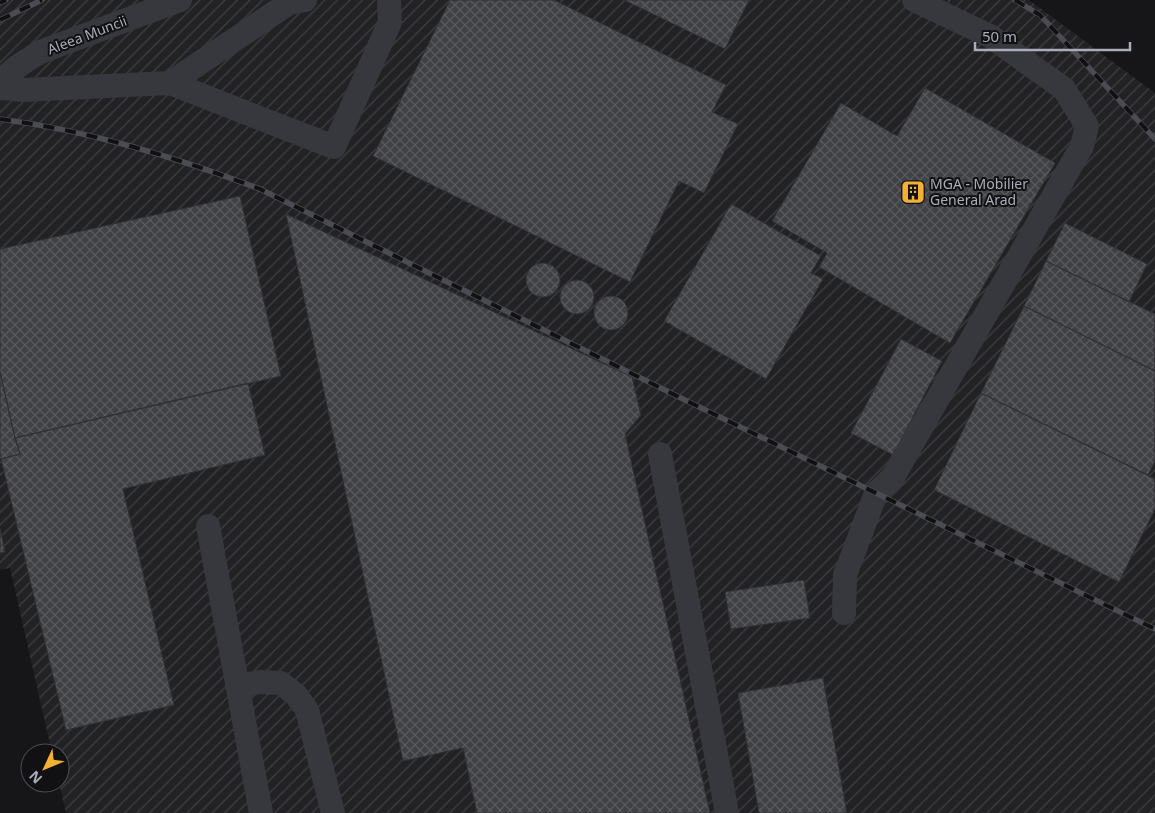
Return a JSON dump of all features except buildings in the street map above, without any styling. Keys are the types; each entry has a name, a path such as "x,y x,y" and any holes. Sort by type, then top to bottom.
{"lane":[{"name":"Aleea Muncii","path":"0,81 18,66 40,52 180,0"},
{"path":"170,83 289,3 305,0"},
{"path":"0,88 24,90 170,83 334,147 390,22 390,0"},
{"path":"844,613 845,576 876,493 893,477 908,452 1082,146 1087,126 1064,89 990,36 914,0"},
{"path":"660,454 727,813"},
{"path":"208,526 261,813"},
{"path":"238,686 260,682 281,683 296,695 307,710 333,813"}],"shaded area":[{"path":"0,0 1029,0 1155,93 1155,813 66,813 61,793 70,793 70,743 50,743 10,568 0,570"}],"railway":[{"path":"0,3 6,0"},
{"path":"0,20 42,0"},
{"path":"1015,0 1040,15 1155,139"},
{"path":"0,119 67,130 132,146 260,189 687,401 1155,629"}],"place":[{"name":"MGA - Mobilier General Arad","path":"913,192"}]}
